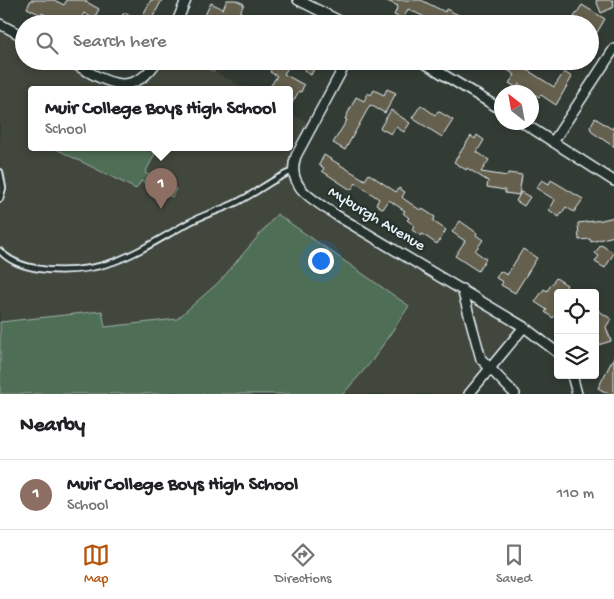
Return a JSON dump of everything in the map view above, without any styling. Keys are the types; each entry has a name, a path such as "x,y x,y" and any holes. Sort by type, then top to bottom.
{"street":[{"path":"180,15 186,0"},
{"path":"298,0 328,15"},
{"path":"0,24 15,32"},
{"path":"553,142 614,49"},
{"path":"86,70 104,80 127,85 145,77 150,70"},
{"path":"293,171 296,156 342,70"},
{"path":"436,70 494,105"},
{"path":"534,130 614,181"},
{"name":"Myburgh Avenue","path":"293,171 298,185 322,206 524,327 554,350"},
{"path":"462,289 478,352 484,364 515,394"},
{"path":"468,394 524,327"},
{"path":"573,379 577,394"}],"lane":[{"path":"0,251 11,260 40,269 72,270 108,264 139,251 205,215 237,203 270,181 293,171"},
{"path":"0,172 3,188 0,198"}],"shaded area":[{"path":"0,28 15,36 15,70 88,70 126,86 28,86 28,151 293,151 293,115 315,126 297,156 295,178 313,201 525,327 467,394 0,394"},
{"path":"145,70 211,70 241,86 126,86"}],"green space":[{"path":"60,151 156,151 145,173 176,189 172,197 141,181 136,189"},
{"path":"277,214 409,306 372,361 343,394 0,394 0,322 102,311 105,327 177,319 220,281"}],"building":[{"path":"31,0 54,0 64,5 67,0 83,0 99,9 96,15 84,13 83,15 45,15 42,13 41,15 27,8"},
{"path":"151,0 162,0 154,15 143,15"},
{"path":"227,0 236,0 244,4 240,12 247,15 205,15 211,3 223,9"},
{"path":"385,0 421,0 445,12 446,9 459,15 421,15 408,9 405,15 394,15 398,6"},
{"path":"596,0 613,0 614,7 601,13"},
{"path":"582,5 598,15 575,15"},
{"path":"599,15 605,19 599,29"},
{"path":"271,70 286,70 284,74 304,85 293,102 293,86 271,86 277,76 270,72"},
{"path":"304,70 314,70 311,75"},
{"path":"508,70 527,70 554,87 564,72 572,77 556,105 541,95 539,97 539,85 512,85 509,83 515,75"},
{"path":"387,89 396,93 385,113 370,105 345,150 333,143 347,120 345,119 356,97 364,101 368,93 371,95 374,90 384,95"},
{"path":"421,105 435,115 438,111 453,120 442,137 412,118"},
{"path":"391,110 410,123 404,132 396,127 391,134 380,128"},
{"path":"595,118 612,129 614,126 614,147 592,132 590,127"},
{"path":"477,135 484,140 477,152 489,160 481,172 507,176 508,173 522,175 519,195 487,187 488,181 454,162 471,136 475,139"},
{"path":"324,155 365,180 369,174 396,192 399,188 405,192 402,197 404,199 435,217 433,221 446,230 437,244 412,230 414,225 407,220 409,218 403,213 405,211 389,200 383,209 376,204 379,199 356,183 351,190 322,171 324,168 319,165"},
{"path":"542,180 549,184 551,180 583,199 574,212 566,207 559,217 549,210 555,200 536,188"},
{"path":"521,192 530,197 524,206 516,201"},
{"path":"614,217 614,236 591,242 590,239 579,240 578,223"},
{"path":"460,221 477,233 476,235 483,240 475,251 486,259 478,271 455,256 465,241 452,232"},
{"path":"601,245 614,253 605,268 595,262 599,256 595,253"},
{"path":"523,249 537,258 515,293 501,285 503,282 496,278 500,271 507,275"},
{"path":"556,278 567,285 564,289 554,289 553,318 545,312 547,310 535,302 544,289 547,291"},
{"path":"599,311 611,319 606,327 611,341 599,345"},
{"path":"614,357 614,394 609,394 598,388"}],"place":[{"name":"Muir College Boys High School","path":"161,209"}]}
